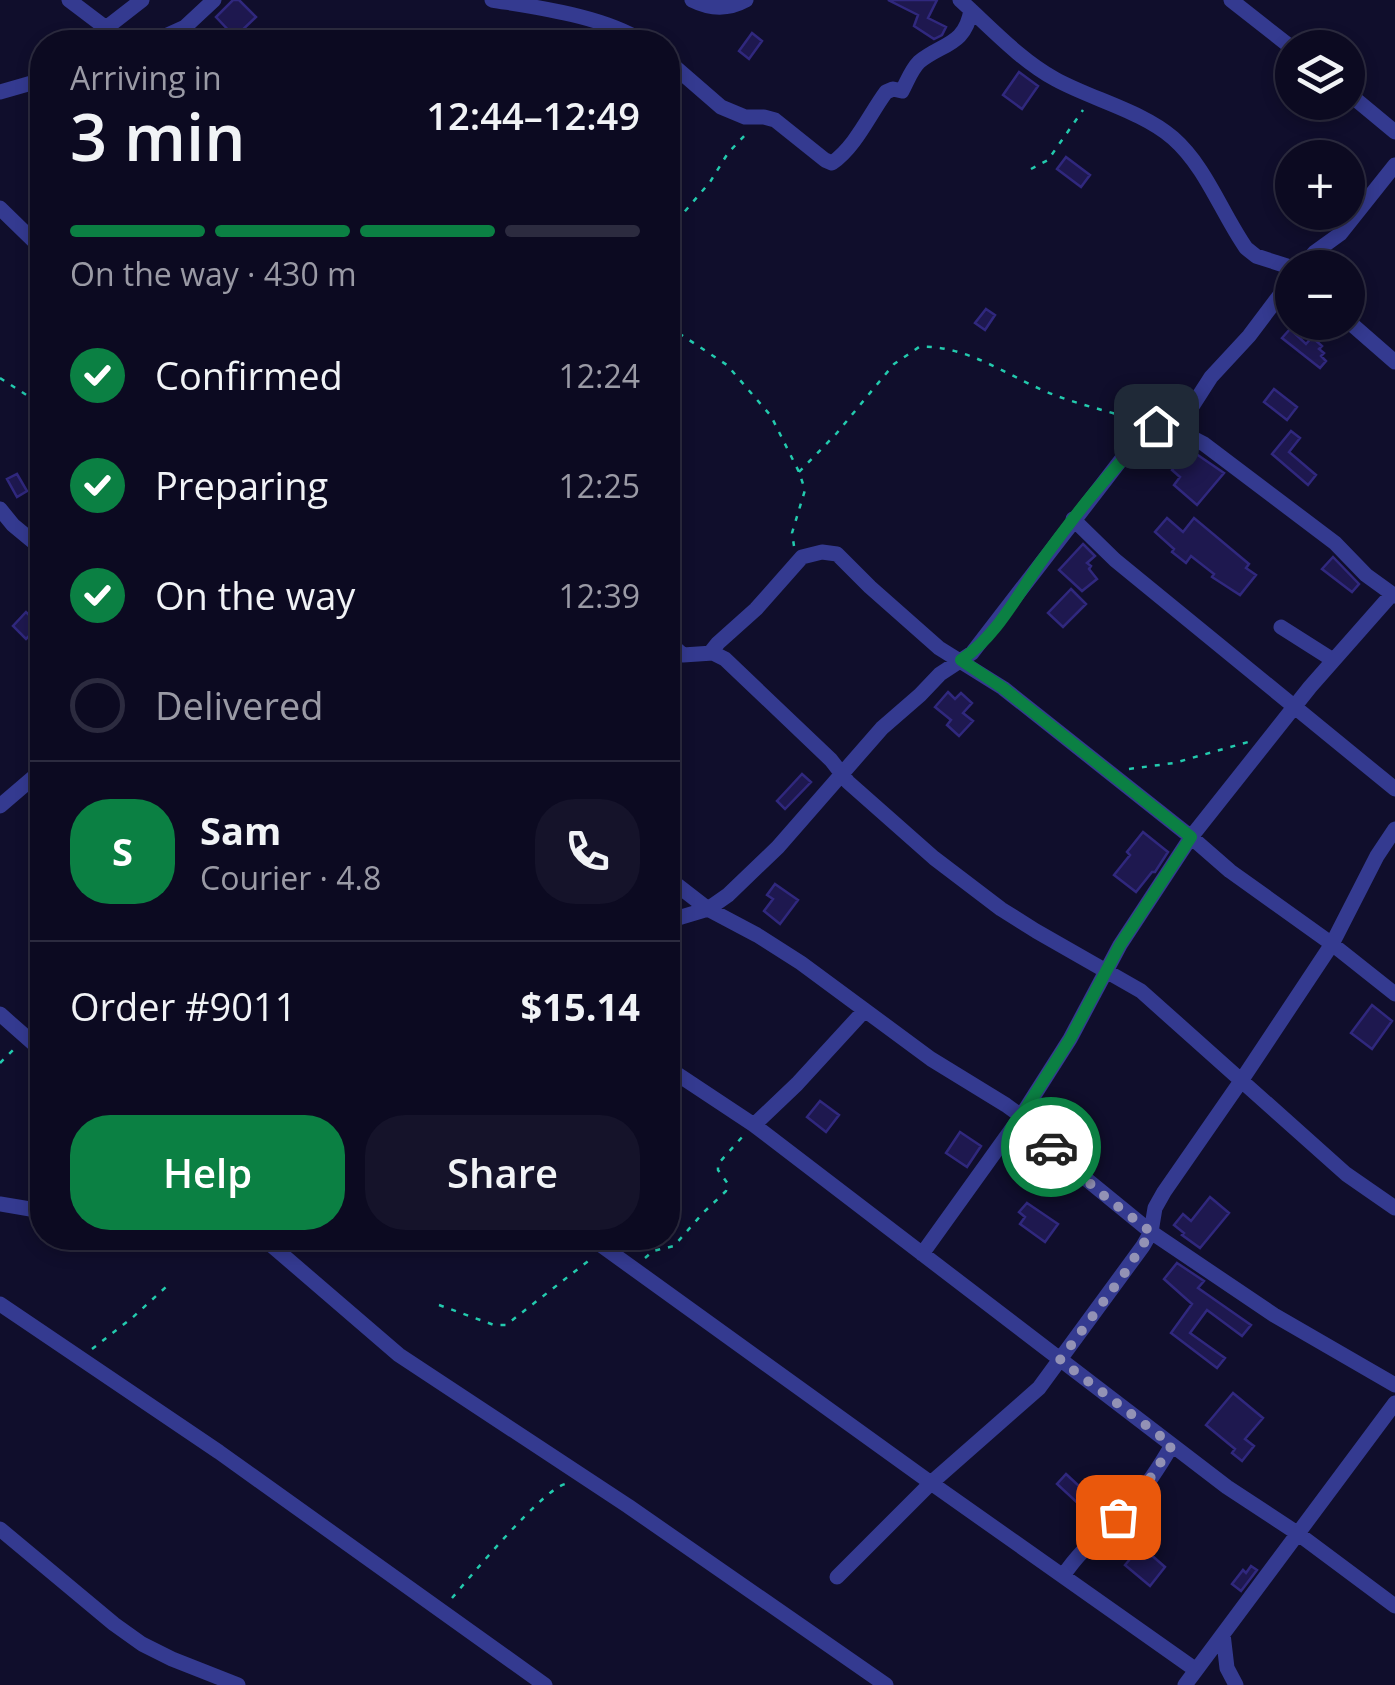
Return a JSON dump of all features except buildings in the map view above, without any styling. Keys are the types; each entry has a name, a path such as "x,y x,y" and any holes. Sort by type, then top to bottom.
{"street":[{"path":"69,0 100,30"},
{"path":"112,30 142,0"},
{"path":"178,30 214,0"},
{"path":"492,0 559,12 622,30"},
{"path":"692,0 704,6 731,8 746,0"},
{"path":"1231,0 1275,35"},
{"path":"965,5 1036,68 1152,124 1174,140 1199,169 1246,248 1275,262"},
{"path":"680,71 721,107 736,115 775,120 825,160 834,162 856,138 886,92 902,91 920,62 957,39 966,27 965,5"},
{"path":"0,92 30,83"},
{"path":"1365,107 1395,132"},
{"path":"1318,250 1340,234 1395,164"},
{"path":"0,208 30,237"},
{"path":"680,917 708,909 728,895 882,728 940,674 972,653 1124,456 1160,425 1193,405 1211,377 1275,302"},
{"path":"1365,336 1395,362"},
{"path":"922,1254 1021,1116 1070,1039 1105,970 1191,837 1332,660 1393,596 1335,543 1204,444 1160,425"},
{"path":"0,509 30,540"},
{"path":"1074,520 1115,560 1395,790"},
{"path":"710,653 802,557 822,552 836,554 938,648 1003,688 1242,880 1395,994"},
{"path":"1281,627 1332,660"},
{"path":"680,652 717,654 730,663 843,772 848,782 969,885 1024,924 1153,1000 1346,1174 1395,1208"},
{"path":"0,806 30,780"},
{"path":"837,1577 931,1483 1039,1388 1060,1360 1151,1232 1155,1208 1164,1192 1332,944 1395,829"},
{"path":"680,887 708,909 800,962 931,1059 1021,1116 1069,1166 1151,1232 1274,1315 1395,1385"},
{"path":"754,1125 864,1011"},
{"path":"0,1014 30,1042"},
{"path":"680,1076 754,1125 1239,1496 1297,1533 1395,1606"},
{"path":"0,1204 30,1209"},
{"path":"277,1250 399,1355 628,1506 886,1685"},
{"path":"608,1250 1196,1670"},
{"path":"0,1304 218,1452 545,1685"},
{"path":"1185,1685 1395,1403"},
{"path":"1063,1576 1084,1548 1134,1500 1172,1445"},
{"path":"0,1529 142,1644 238,1685"},
{"path":"1222,1634 1227,1668 1236,1685"}],"path":[{"path":"1031,169 1048,160 1092,97"},
{"path":"680,218 728,153 761,117"},
{"path":"680,334 736,373 771,416 804,490 792,538 802,557"},
{"path":"799,472 894,364 919,347 956,352 1056,396 1160,425"},
{"path":"0,378 30,398"},
{"path":"1108,771 1153,767 1250,741"},
{"path":"0,1062 26,1038"},
{"path":"680,1239 726,1191 728,1184 718,1164 754,1125"},
{"path":"439,1305 494,1325 506,1325 602,1250"},
{"path":"636,1271 648,1254 661,1250"},
{"path":"79,1359 166,1287"},
{"path":"441,1611 552,1490 569,1484"}],"way so far":[{"path":"1051,1147 1098,1191 1151,1232 1060,1360 1172,1445 1143,1489 1118,1517"}],"route":[{"path":"1051,1147 1021,1116 1070,1039 1120,945 1191,837 1003,688 961,660 982,642 1124,456 1156,426"}]}
